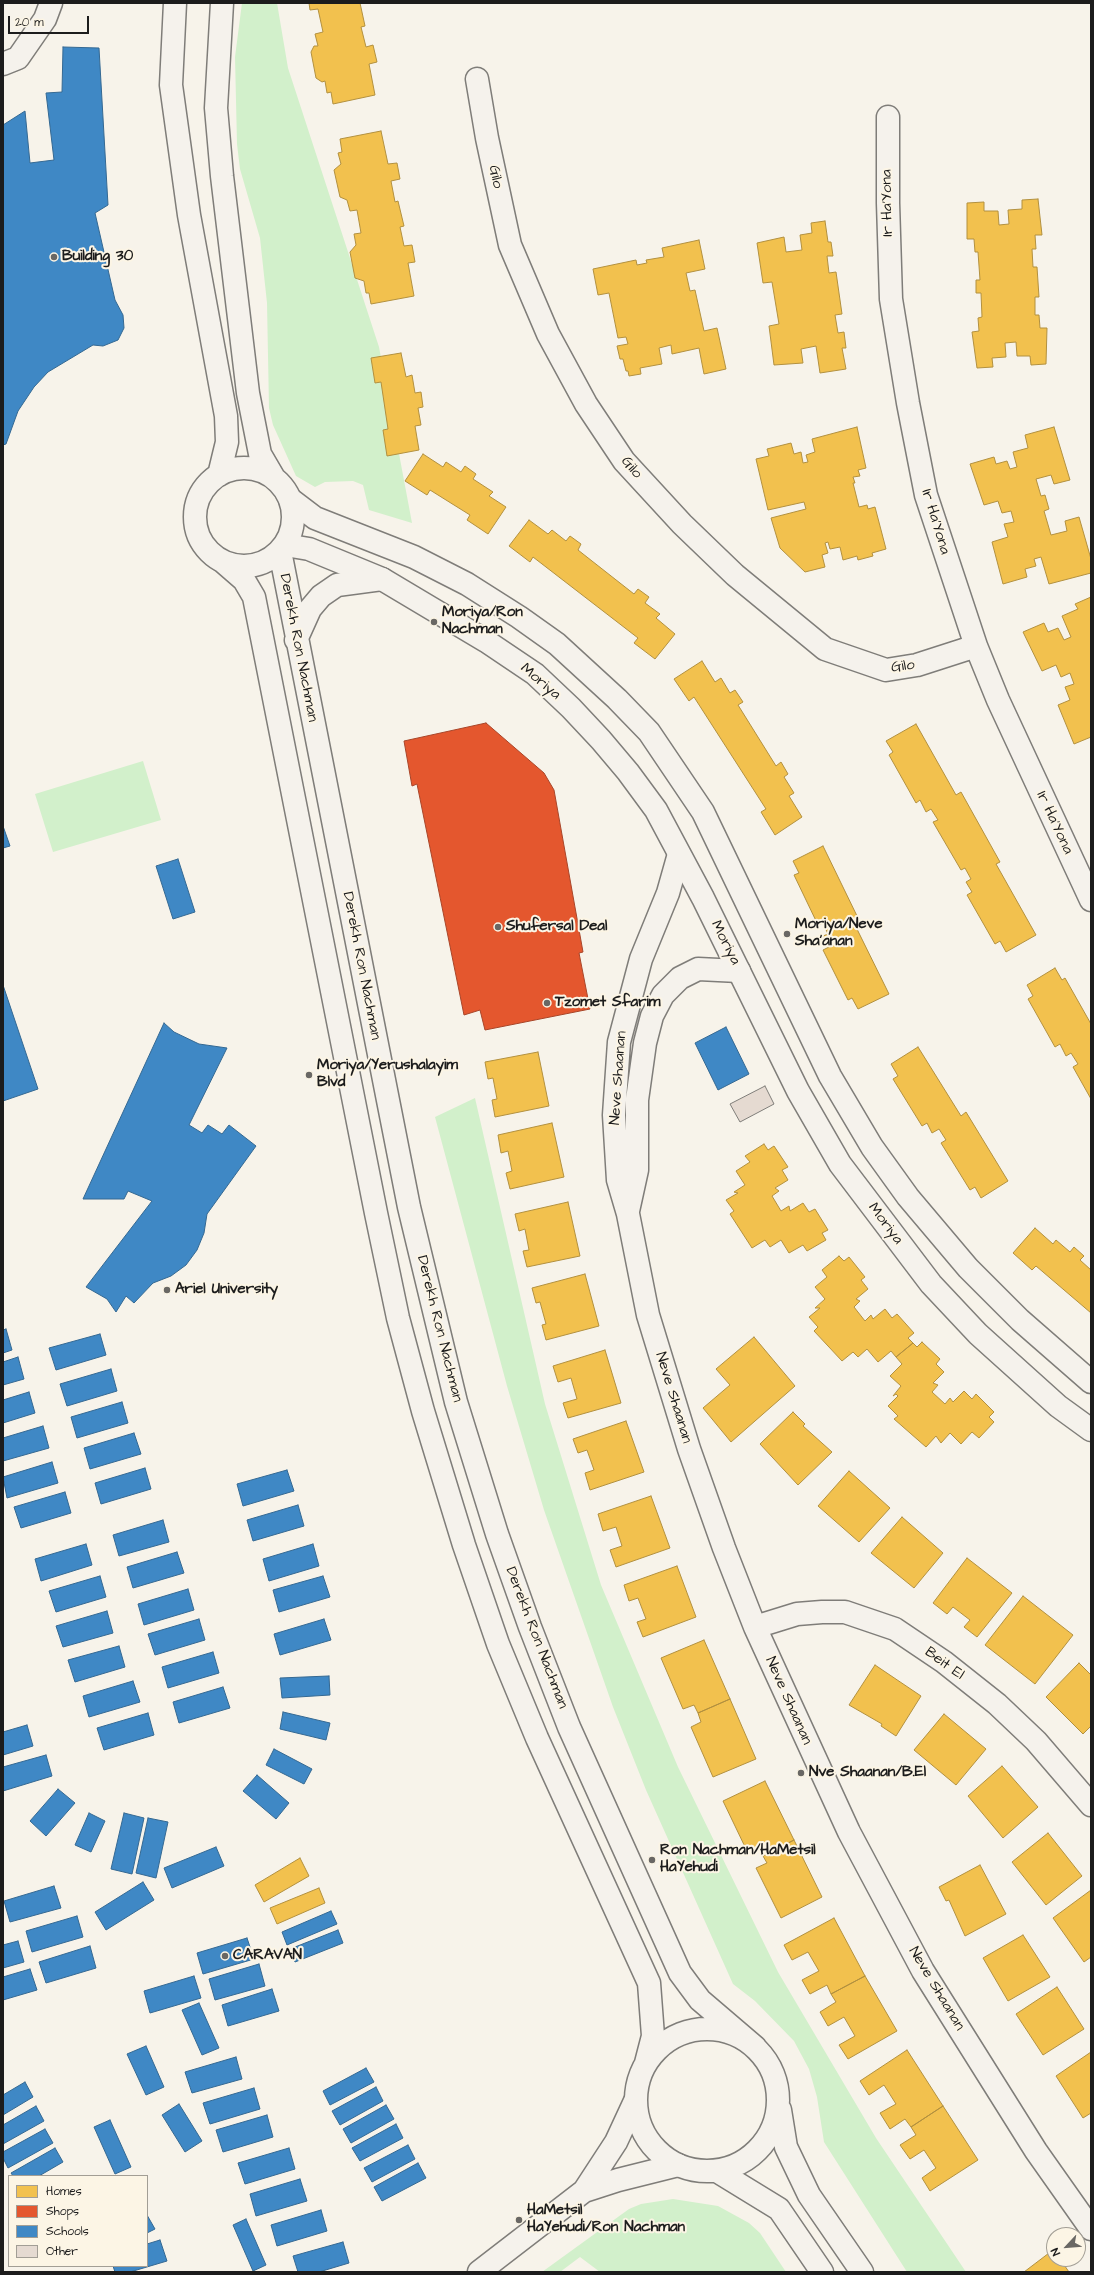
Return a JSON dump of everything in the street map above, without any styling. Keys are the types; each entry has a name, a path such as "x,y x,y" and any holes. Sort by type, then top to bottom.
{"street":[{"path":"3,64 18,58 45,19 51,3"},
{"path":"175,3 171,85 189,215 226,416 227,442 219,475"},
{"path":"222,3 216,108 222,176 248,393 260,454 274,478"},
{"name":"Gilo","path":"477,79 487,138 510,245 548,334 586,404 624,461 682,524 735,575 825,649 886,670 924,664 976,646"},
{"name":"Ir Ha'Yona","path":"888,117 888,204 891,299 908,403 926,495 976,646 998,700 1091,900"},
{"path":"221,560 235,566 252,566 267,561 282,548 292,530 293,515 290,500 284,487 274,478 261,471 247,468 232,469 219,475 203,491 198,501 195,518 199,534 207,549 244,580 254,597 398,1318 423,1410 464,1545 498,1644 540,1746 649,1983 653,2036 646,2063 638,2081 636,2101 639,2121 647,2139 661,2155 678,2165 697,2171 717,2171 740,2163 759,2149 772,2128 778,2105 776,2080"},
{"path":"290,500 315,518 414,557 453,577 519,617 557,644 617,699 649,732 704,812 830,1076 872,1147 908,1197 968,1268 1020,1320 1091,1382"},
{"name":"Moriya","path":"282,548 309,549 382,579 486,642 540,679 571,708 628,772 656,810 739,971 798,1091 840,1164 922,1272 978,1334 1058,1406 1091,1430"},
{"name":"Derekh Ron Nachman","path":"282,548 296,640 409,1207 456,1402 497,1534 530,1627 569,1726 680,1973 700,2000 755,2047"},
{"path":"296,640 310,609 321,596 338,585 382,579"},
{"name":"Neve Shaanan","path":"679,854 668,893 641,960 619,1042 614,1115 618,1180 628,1214 650,1323 689,1449 724,1548 755,1627 849,1832 923,1971 1036,2151 1091,2229"},
{"name":"Neve Shaanan","path":"628,1214 637,1170 637,1100 645,1043 652,1016 663,995 680,978 698,969 739,971"},
{"name":"Beit El","path":"755,1627 798,1614 845,1612 895,1629 944,1662 997,1704 1036,1741 1091,1806"},
{"path":"646,2063 659,2047 676,2035 696,2029 717,2029 730,2033 755,2047 767,2062 776,2080 786,2147 809,2195 862,2272"},
{"path":"479,2272 584,2191 616,2142 636,2101"},
{"path":"584,2191 618,2180 678,2165"},
{"path":"717,2171 779,2209 822,2272"}],"green space":[{"path":"242,3 277,3 288,68 379,347 412,523 369,510 363,485 353,481 325,482 315,487 296,476 273,425 269,408 267,303 260,238 240,169 237,144 235,57"},
{"path":"143,761 161,820 53,852 35,794"},
{"path":"475,1098 545,1404 601,1585 678,1767 778,1972 876,2138 966,2272 907,2272 824,2142 817,2097 809,2069 794,2041 755,2001 733,1984 646,1790 613,1707 544,1510 507,1386 435,1117"},
{"path":"673,2199 718,2206 749,2223 760,2233 786,2272 600,2272 580,2257 560,2272 542,2272 629,2209 641,2204"}],"building: Homes":[{"path":"309,3 360,3 365,26 361,27 366,47 373,45 377,62 369,64 375,95 333,104 331,92 327,93 325,81 322,82 316,78 311,52 314,46 318,46 315,34 323,32 318,9 310,10"},
{"path":"381,131 388,164 397,163 400,179 391,181 395,202 398,201 404,226 400,227 404,246 412,245 415,262 408,263 414,296 371,304 369,293 366,293 364,281 355,278 350,252 356,245 354,234 361,233 357,210 350,211 347,200 340,197 334,170 341,164 338,153 342,152 340,139"},
{"path":"1038,199 1042,235 1035,235 1036,249 1032,249 1033,267 1037,267 1039,297 1035,297 1035,315 1039,315 1040,328 1047,328 1046,364 1031,365 1030,356 1017,356 1016,342 1005,343 1006,357 992,358 993,367 977,368 972,332 979,331 978,318 982,317 981,293 976,293 976,280 980,280 978,252 975,252 974,239 967,239 967,203 984,202 984,211 998,211 999,225 1009,224 1008,210 1022,209 1022,200"},
{"path":"825,221 828,242 831,242 833,256 827,256 829,273 836,272 842,314 835,315 838,333 844,332 846,348 842,348 846,369 820,373 816,346 801,349 803,363 774,365 769,326 779,324 772,282 763,283 757,243 784,237 786,252 802,250 800,235 812,233 811,223"},
{"path":"699,240 705,269 686,273 690,291 695,290 704,331 717,328 726,369 704,374 699,348 672,354 671,345 659,348 662,364 640,368 641,374 629,376 623,359 620,359 617,346 628,344 626,337 618,338 609,293 598,295 593,269 636,260 637,265 647,263 646,260 664,257 662,248"},
{"path":"401,353 406,377 412,375 415,393 421,392 423,407 418,408 421,425 415,426 419,450 387,456 383,430 388,429 381,382 375,383 371,358"},
{"path":"857,427 866,468 858,470 860,476 853,477 855,483 853,483 859,507 867,505 868,509 875,507 886,549 872,553 873,556 858,560 857,556 843,560 840,547 830,549 828,542 825,543 828,553 822,555 825,567 805,572 780,548 771,518 806,509 804,502 768,510 756,459 769,456 767,449 791,443 794,454 801,452 803,463 808,462 806,455 815,452 812,439"},
{"path":"1054,427 1070,480 1054,484 1051,475 1036,479 1041,496 1045,495 1049,509 1044,511 1051,535 1067,531 1065,521 1079,517 1091,559 1091,573 1049,584 1041,557 1034,559 1036,566 1025,569 1027,577 1003,584 992,542 1008,537 1004,524 1014,522 1011,511 1002,513 998,501 984,505 970,464 994,457 996,464 1007,461 1010,469 1017,467 1013,452 1028,448 1025,435"},
{"path":"423,454 443,467 446,462 461,472 465,466 476,474 473,479 493,492 489,496 506,507 488,534 467,520 470,515 430,490 427,495 405,481"},
{"path":"529,520 548,534 552,530 566,541 570,536 581,544 578,550 634,594 638,589 649,597 645,603 660,614 656,618 675,634 655,659 634,643 638,638 533,557 530,562 509,546"},
{"path":"1091,597 1091,737 1074,744 1058,705 1070,700 1065,687 1074,684 1070,673 1061,677 1056,665 1042,671 1023,632 1044,623 1048,632 1058,628 1064,640 1071,637 1062,616 1078,609 1075,604"},
{"path":"702,661 715,682 721,678 730,693 735,690 743,702 738,705 776,766 781,762 788,774 784,777 794,793 789,796 802,817 775,835 761,812 766,809 694,697 689,701 674,679"},
{"path":"916,724 956,795 961,792 1000,862 996,864 1036,935 1006,952 1000,941 995,944 967,895 972,892 966,882 971,879 965,868 961,870 933,822 938,820 931,809 926,812 920,800 916,803 889,755 893,752 886,741"},
{"path":"823,846 858,918 853,921 889,994 858,1009 852,998 848,1000 823,950 829,947 823,936 828,934 823,923 818,925 794,875 799,873 793,861"},
{"path":"1055,968 1062,980 1065,978 1091,1024 1091,1099 1073,1067 1078,1064 1071,1053 1066,1056 1060,1044 1055,1047 1028,999 1033,996 1027,985"},
{"path":"918,1047 961,1116 966,1112 1008,1181 981,1198 975,1187 970,1190 941,1143 946,1140 939,1129 932,1133 927,1123 922,1126 893,1079 898,1076 891,1064"},
{"path":"538,1052 549,1106 495,1117 492,1100 497,1099 493,1078 488,1079 485,1062"},
{"path":"552,1123 564,1177 510,1189 506,1173 512,1171 508,1151 501,1153 498,1135"},
{"path":"764,1144 768,1150 774,1146 788,1167 782,1170 788,1180 775,1188 779,1191 772,1196 781,1211 789,1206 790,1211 803,1203 809,1212 815,1209 828,1230 822,1233 826,1240 807,1251 803,1245 789,1253 781,1240 770,1247 765,1240 752,1248 730,1214 734,1211 726,1200 738,1193 734,1192 745,1185 736,1171 750,1162 745,1156"},
{"path":"568,1202 580,1256 527,1267 523,1251 529,1250 525,1229 519,1231 515,1214"},
{"path":"1035,1228 1053,1244 1056,1240 1070,1252 1074,1247 1084,1256 1080,1260 1091,1270 1091,1313 1036,1266 1032,1270 1013,1253"},
{"path":"839,1256 844,1261 849,1257 865,1277 861,1280 868,1289 856,1299 860,1301 854,1307 865,1321 871,1315 873,1319 885,1309 892,1318 897,1314 914,1333 908,1338 913,1343 896,1357 891,1351 878,1362 867,1349 858,1357 853,1352 842,1361 814,1331 818,1327 809,1317 820,1308 815,1308 825,1299 815,1287 827,1277 822,1270"},
{"path":"585,1274 599,1326 546,1340 542,1325 546,1324 540,1302 536,1303 532,1288"},
{"path":"754,1337 795,1386 731,1442 703,1408 730,1385 716,1369"},
{"path":"922,1342 940,1359 936,1364 944,1372 933,1383 938,1385 932,1392 945,1404 950,1398 953,1402 964,1391 972,1399 976,1394 994,1412 989,1417 994,1422 979,1438 972,1432 961,1444 950,1433 941,1443 936,1436 926,1447 894,1419 898,1416 888,1406 898,1396 896,1394 893,1396 901,1386 890,1376 902,1364 896,1357 913,1343 917,1347"},
{"path":"605,1350 621,1403 568,1418 563,1403 577,1399 571,1378 558,1382 553,1366"},
{"path":"793,1412 805,1424 803,1426 832,1452 798,1485 760,1444"},
{"path":"626,1421 644,1472 590,1490 585,1473 594,1470 587,1450 578,1453 573,1439"},
{"path":"849,1471 890,1508 859,1542 818,1506"},
{"path":"651,1496 670,1548 616,1567 610,1550 622,1546 616,1527 603,1531 598,1514"},
{"path":"902,1517 943,1553 914,1588 871,1553"},
{"path":"967,1558 1012,1593 977,1637 964,1627 970,1620 953,1607 947,1614 933,1603"},
{"path":"677,1566 696,1617 643,1637 637,1622 646,1619 638,1598 629,1601 624,1585"},
{"path":"1023,1596 1073,1635 1035,1684 985,1645"},
{"path":"704,1640 730,1699 698,1713 694,1705 683,1709 661,1658"},
{"path":"1079,1663 1091,1675 1091,1726 1083,1734 1046,1697"},
{"path":"875,1665 921,1696 896,1736 881,1726 882,1724 849,1705"},
{"path":"730,1699 756,1759 713,1777 691,1727 701,1722 698,1713"},
{"path":"944,1714 986,1749 956,1785 914,1750"},
{"path":"1002,1766 1038,1807 1003,1838 968,1796"},
{"path":"765,1781 794,1840 763,1856 759,1846 747,1851 723,1801"},
{"path":"1048,1833 1082,1876 1046,1905 1012,1862"},
{"path":"794,1840 822,1897 781,1918 756,1868 767,1863 763,1856"},
{"path":"300,1858 309,1876 264,1902 255,1885"},
{"path":"980,1865 1006,1914 965,1936 949,1900 946,1901 939,1887"},
{"path":"319,1888 325,1903 277,1924 270,1908"},
{"path":"1091,1890 1091,1957 1084,1962 1053,1918"},
{"path":"834,1918 865,1976 831,1994 827,1985 810,1994 802,1980 819,1971 808,1952 792,1960 784,1945"},
{"path":"1023,1935 1050,1977 1008,2001 983,1958"},
{"path":"865,1976 897,2031 848,2059 839,2045 855,2036 844,2017 828,2026 820,2012 836,2002 831,1994"},
{"path":"1057,1987 1084,2029 1043,2055 1016,2014"},
{"path":"907,2050 943,2106 911,2127 905,2119 890,2129 880,2113 896,2104 884,2085 869,2095 860,2081"},
{"path":"1091,2052 1091,2113 1083,2118 1056,2076"},
{"path":"943,2106 978,2160 930,2191 922,2178 936,2168 924,2150 910,2159 900,2145 916,2135 911,2127"},
{"path":"1046,2255 1046,2267 1066,2267 1069,2272 1024,2272"}],"building: Shops":[{"path":"486,723 544,773 554,790 583,952 579,953 590,1009 485,1030 480,1010 464,1015 417,784 412,786 404,741"}],"building: Schools":[{"name":"Building 30","path":"63,47 99,48 108,205 95,213 115,300 123,315 124,328 118,340 103,346 93,345 48,372 34,387 18,411 6,444 3,445 3,125 25,111 30,163 54,160 46,93 62,92"},
{"path":"3,826 10,846 3,848"},
{"path":"178,859 195,912 173,919 156,866"},
{"path":"3,985 38,1089 3,1101"},
{"path":"164,1023 174,1032 199,1044 227,1048 189,1125 202,1133 208,1125 222,1134 229,1125 256,1146 207,1214 204,1233 197,1250 186,1265 171,1276 153,1283 134,1303 126,1296 116,1312 107,1299 86,1287 152,1201 128,1191 124,1199 83,1199"},
{"path":"726,1027 749,1074 718,1090 695,1043"},
{"path":"6,1329 12,1350 3,1353 3,1330"},
{"path":"100,1334 106,1355 56,1370 49,1348"},
{"path":"18,1357 24,1379 3,1385 3,1362"},
{"path":"111,1369 117,1391 67,1406 60,1384"},
{"path":"29,1392 35,1413 3,1423 3,1400"},
{"path":"122,1402 128,1423 77,1438 71,1417"},
{"path":"43,1426 49,1448 3,1461 3,1438"},
{"path":"134,1433 141,1454 90,1469 84,1448"},
{"path":"52,1462 58,1483 7,1498 3,1477"},
{"path":"145,1468 151,1489 101,1504 95,1483"},
{"path":"287,1470 294,1491 243,1506 237,1484"},
{"path":"65,1492 71,1513 21,1528 14,1507"},
{"path":"298,1505 304,1526 253,1541 247,1520"},
{"path":"163,1520 169,1542 119,1556 113,1535"},
{"path":"86,1544 92,1565 41,1581 35,1559"},
{"path":"313,1544 319,1566 269,1581 263,1559"},
{"path":"177,1552 184,1573 133,1588 127,1567"},
{"path":"100,1576 106,1597 56,1612 49,1591"},
{"path":"323,1576 330,1597 279,1612 273,1590"},
{"path":"188,1589 194,1610 144,1625 138,1604"},
{"path":"107,1611 113,1633 63,1647 56,1626"},
{"path":"199,1619 205,1640 155,1655 148,1634"},
{"path":"324,1619 331,1640 280,1655 274,1634"},
{"path":"119,1646 125,1667 75,1682 68,1660"},
{"path":"213,1652 219,1673 168,1688 162,1667"},
{"path":"329,1676 330,1695 282,1698 280,1678"},
{"path":"133,1681 140,1702 89,1717 83,1696"},
{"path":"223,1687 230,1708 179,1723 173,1702"},
{"path":"283,1712 330,1723 326,1740 280,1729"},
{"path":"148,1713 154,1735 104,1750 97,1728"},
{"path":"27,1725 33,1746 3,1755 3,1732"},
{"path":"274,1749 312,1769 304,1784 266,1765"},
{"path":"46,1755 52,1776 3,1791 3,1767"},
{"path":"257,1775 289,1803 276,1819 243,1791"},
{"path":"58,1789 75,1803 46,1836 30,1821"},
{"path":"89,1813 105,1821 91,1852 75,1845"},
{"path":"124,1813 144,1818 132,1874 111,1869"},
{"path":"148,1818 168,1822 156,1878 136,1873"},
{"path":"216,1847 224,1866 172,1888 164,1868"},
{"path":"143,1882 154,1900 106,1930 95,1912"},
{"path":"54,1886 61,1908 10,1922 4,1901"},
{"path":"331,1911 337,1924 287,1945 282,1932"},
{"path":"77,1916 83,1937 32,1952 26,1931"},
{"path":"338,1930 343,1943 295,1962 290,1949"},
{"name":"CARAVAN","path":"247,1938 254,1959 203,1974 197,1953"},
{"path":"18,1941 24,1962 3,1968 3,1945"},
{"path":"90,1946 96,1968 46,1983 39,1962"},
{"path":"259,1964 265,1986 215,2000 209,1979"},
{"path":"30,1969 37,1990 3,2000 3,1977"},
{"path":"194,1976 201,1998 150,2013 144,1991"},
{"path":"272,1989 279,2011 228,2026 222,2005"},
{"path":"199,2003 219,2048 202,2055 182,2010"},
{"path":"146,2046 164,2087 146,2095 127,2054"},
{"path":"236,2057 242,2079 192,2093 185,2072"},
{"path":"366,2068 374,2082 330,2105 323,2091"},
{"path":"25,2082 33,2097 3,2115 3,2095"},
{"path":"376,2087 383,2101 340,2125 332,2111"},
{"path":"254,2088 260,2109 210,2124 203,2103"},
{"path":"179,2104 202,2141 185,2152 162,2115"},
{"path":"386,2105 394,2119 351,2143 343,2129"},
{"path":"36,2106 44,2121 3,2144 3,2125"},
{"path":"267,2115 273,2137 223,2152 216,2130"},
{"path":"110,2120 131,2167 115,2174 94,2127"},
{"path":"396,2124 403,2138 360,2161 352,2148"},
{"path":"45,2129 53,2143 8,2168 3,2158 3,2152"},
{"path":"408,2145 415,2159 372,2182 364,2168"},
{"path":"55,2148 63,2162 41,2175 12,2175 11,2173"},
{"path":"289,2148 295,2169 245,2184 238,2163"},
{"path":"418,2163 426,2178 382,2201 374,2187"},
{"path":"300,2179 307,2201 256,2216 250,2194"},
{"path":"321,2210 327,2231 277,2246 271,2225"},
{"path":"148,2217 155,2229 148,2232"},
{"path":"246,2219 266,2265 253,2271 233,2225"},
{"path":"160,2240 167,2261 148,2267 148,2244"},
{"path":"343,2242 349,2263 319,2272 298,2272 293,2256"},
{"path":"113,2267 147,2267 130,2272 115,2272"}],"building: Other":[{"path":"765,1086 774,1104 740,1122 730,1104"}],"place":[{"name":"Building 30","path":"54,257"},
{"name":"Moriya/Ron Nachman","path":"434,622"},
{"name":"Shufersal Deal","path":"498,927"},
{"name":"Moriya/Neve Sha'anan","path":"787,934"},
{"name":"Tzomet Sfarim","path":"547,1003"},
{"name":"Moriya/Yerushalayim Blvd","path":"309,1075"},
{"name":"Ariel University","path":"167,1290"},
{"name":"Nve Shaanan/B.El","path":"801,1773"},
{"name":"Ron Nachman/HaMetsil HaYehudi","path":"652,1860"},
{"name":"CARAVAN","path":"225,1956"},
{"name":"HaMetsil HaYehudi/Ron Nachman","path":"519,2220"}]}
